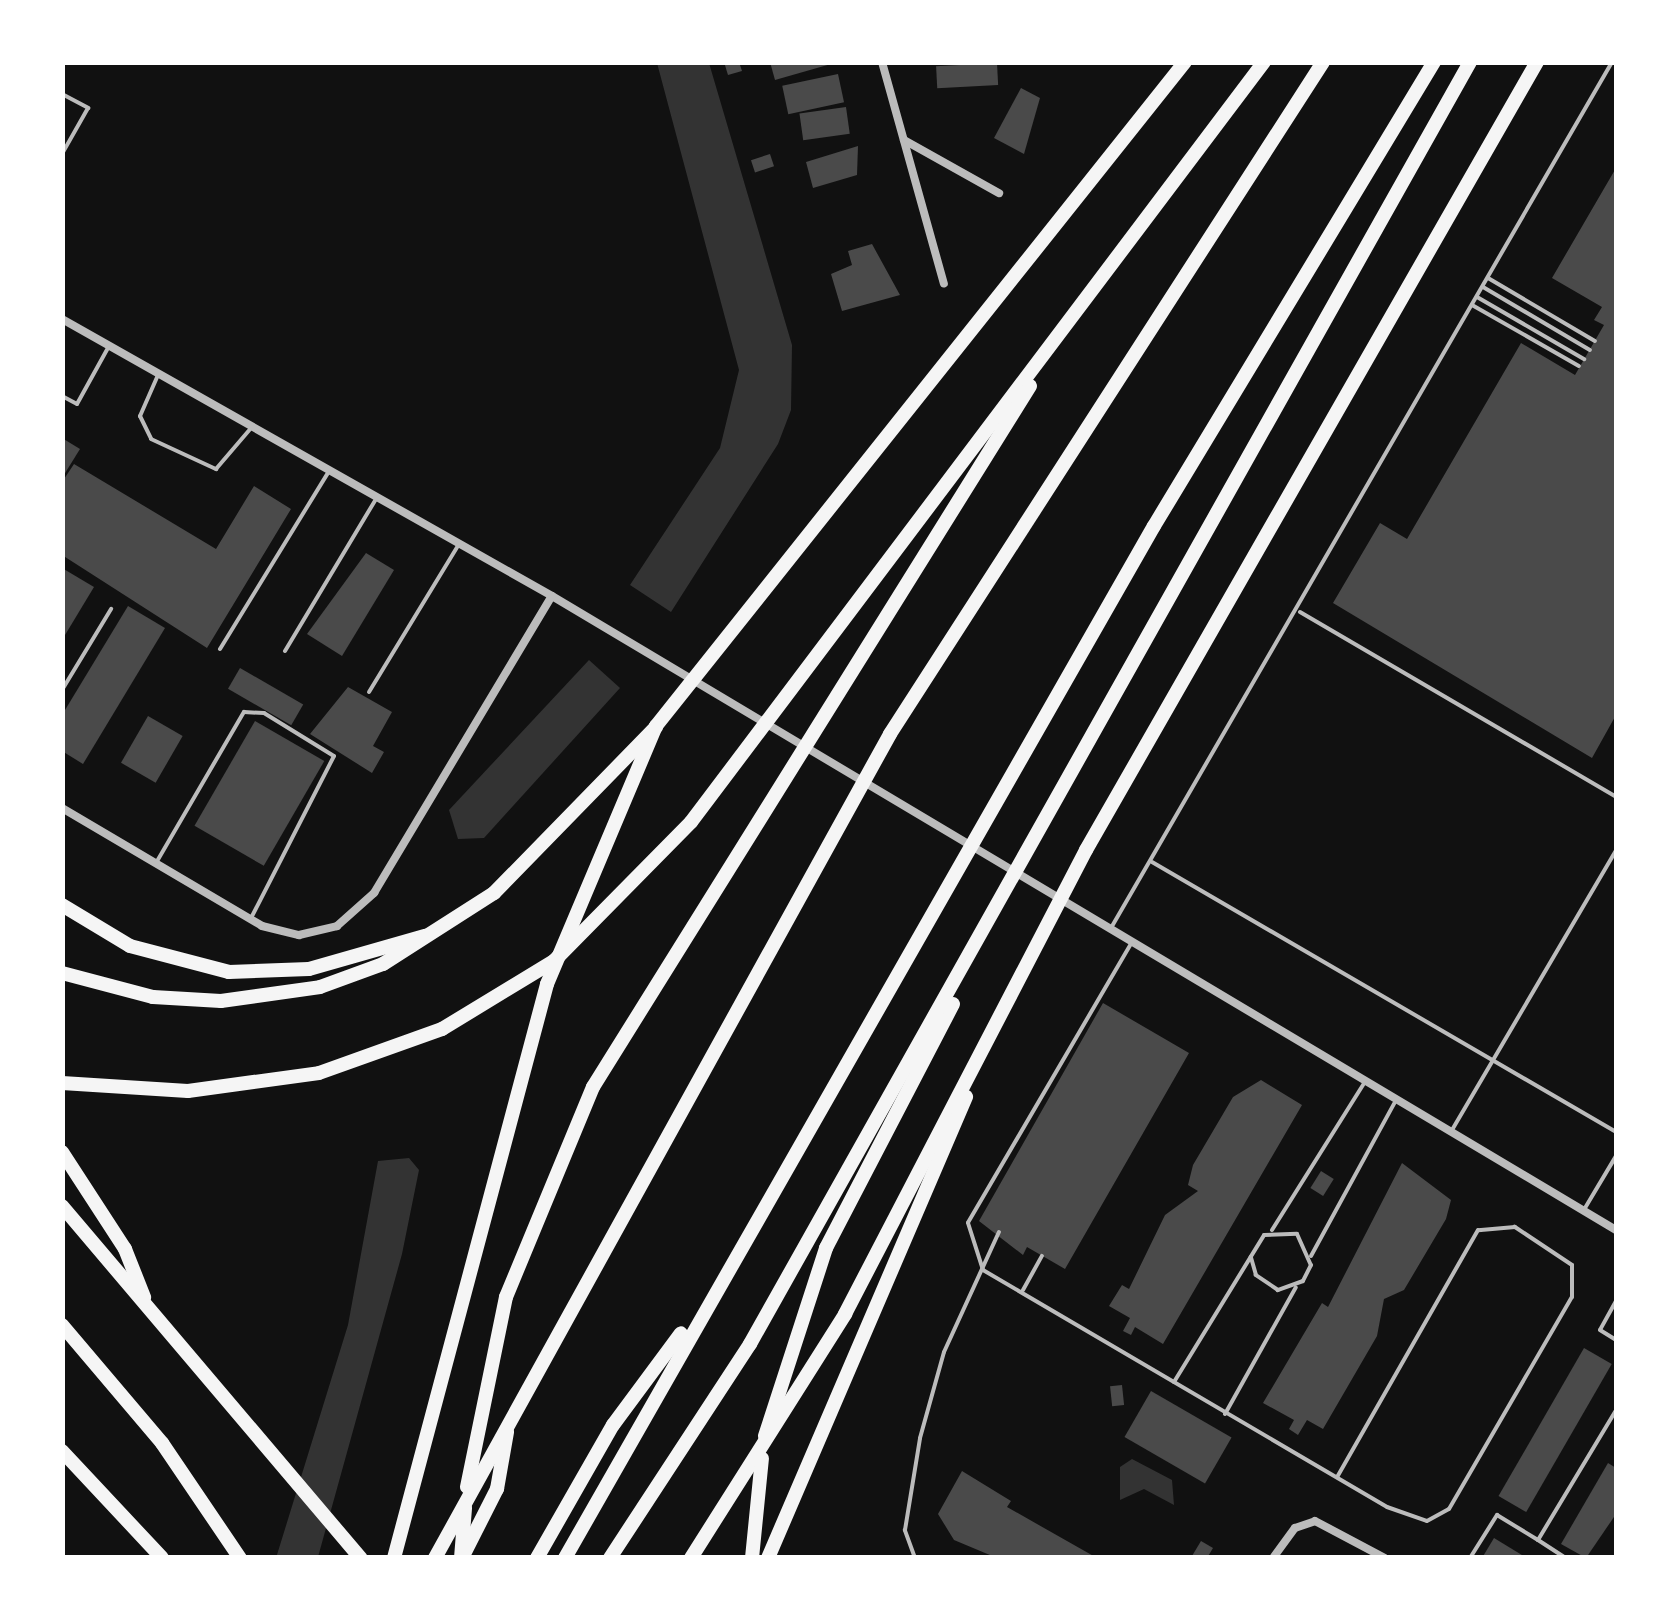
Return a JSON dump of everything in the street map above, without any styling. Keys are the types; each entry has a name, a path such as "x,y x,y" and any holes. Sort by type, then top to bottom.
{"highway":[{"path":"62,973 153,997 254,999 352,976 445,930 520,868 658,723 724,633 1185,62"},
{"path":"62,1084 188,1091 320,1072 427,1035 518,985 649,872 1035,376 1264,62"},
{"path":"435,1558 890,734 1323,62"},
{"path":"564,1558 714,1288 998,798 1434,62"},
{"path":"610,1558 750,1344 1046,827 1328,302 1470,62"},
{"path":"691,1558 826,1346 976,1068 1086,850 1537,62"},
{"path":"462,1558 489,1359 568,1137 737,855 1010,430 1035,376"},
{"path":"394,1558 547,984 658,723"},
{"path":"62,905 130,946 230,972 309,968 445,930"},
{"path":"752,1558 759,1470 786,1356 826,1248 994,917"},
{"path":"768,1558 976,1068"},
{"path":"62,1152 126,1249 148,1307"},
{"path":"62,1206 361,1558"},
{"path":"537,1558 613,1425 714,1288"},
{"path":"62,1325 162,1444 240,1558"},
{"path":"462,1558 496,1489 510,1416"},
{"path":"62,1451 162,1558"}],"street":[{"path":"882,62 944,284"},
{"path":"904,140 999,193"},
{"path":"62,319 328,473 378,497 552,596 1616,1230"},
{"path":"62,808 280,934 317,934 374,893 552,596"},
{"path":"1273,1558 1295,1528 1328,1524 1385,1558"}],"lane":[{"path":"1111,929 1300,612 1612,62"},
{"path":"62,94 88,108 62,154"},
{"path":"1488,278 1595,340"},
{"path":"1482,286 1590,350"},
{"path":"1477,297 1584,359"},
{"path":"1472,305 1580,366"},
{"path":"62,396 77,404 109,346"},
{"path":"158,375 140,416 151,439 216,470 251,428"},
{"path":"220,649 328,473"},
{"path":"285,651 378,497"},
{"path":"369,692 459,544"},
{"path":"62,690 111,609"},
{"path":"1300,612 1616,798"},
{"path":"156,863 244,712 264,713 334,756 251,919"},
{"path":"1451,1132 1616,850"},
{"path":"1152,862 1616,1132"},
{"path":"1132,942 968,1223 983,1270 1023,1290 1225,1414 1337,1477 1416,1521 1445,1514 1572,1297 1576,1278 1566,1257 1506,1224 1478,1230 1337,1477"},
{"path":"1174,1382 1366,1082"},
{"path":"1225,1414 1396,1100"},
{"path":"1584,1211 1616,1156"},
{"path":"1272,1231 1297,1234 1311,1256"},
{"path":"916,1558 905,1530 920,1438 944,1352 999,1232"},
{"path":"1023,1290 1042,1256"},
{"path":"1251,1257 1262,1282 1296,1286"},
{"path":"1616,1301 1600,1330 1616,1340"},
{"path":"1538,1540 1616,1410"},
{"path":"1470,1558 1497,1515 1566,1558"}],"shaded area":[{"path":"657,63 709,63 792,345 791,410 778,444 671,612 630,585 720,448 739,370"},
{"path":"589,660 620,688 484,838 458,839 449,810"},
{"path":"409,1158 419,1170 402,1254 318,1557 276,1558 348,1325 378,1161"},
{"path":"1132,1459 1172,1480 1174,1505 1144,1489 1120,1500 1120,1467"}],"building":[{"path":"724,62 739,62 742,71 728,75"},
{"path":"770,62 831,62 831,64 775,80"},
{"path":"997,63 998,85 937,88 936,66"},
{"path":"838,74 844,102 788,114 782,86"},
{"path":"1021,88 1040,98 1024,154 994,138"},
{"path":"846,107 850,134 803,140 799,114"},
{"path":"858,146 857,175 813,188 806,162"},
{"path":"770,154 774,166 755,173 751,160"},
{"path":"1616,168 1616,715 1592,758 1333,603 1380,523 1407,539 1521,343 1575,375 1604,325 1594,320 1602,307 1552,278"},
{"path":"872,244 900,295 842,311 831,274 852,265 848,251"},
{"path":"62,438 80,449 62,478"},
{"path":"74,464 216,549 254,486 291,509 207,648 62,555 62,482"},
{"path":"366,553 394,570 342,656 307,634"},
{"path":"62,568 94,587 62,640"},
{"path":"128,606 165,628 83,764 62,751 62,715"},
{"path":"240,668 303,704 291,725 228,689"},
{"path":"348,687 392,712 373,746 384,752 372,773 310,734"},
{"path":"148,716 183,736 156,783 121,763"},
{"path":"255,721 324,761 264,866 194,826"},
{"path":"1103,1003 1189,1053 1065,1269 1027,1247 1023,1255 979,1221"},
{"path":"1261,1080 1302,1105 1163,1344 1135,1327 1131,1335 1123,1331 1130,1318 1109,1306 1122,1285 1129,1289 1165,1215 1198,1191 1188,1185 1193,1165 1233,1097"},
{"path":"1402,1163 1451,1200 1446,1219 1404,1290 1384,1299 1377,1336 1323,1429 1307,1420 1298,1435 1289,1429 1294,1420 1263,1403 1322,1303 1328,1307"},
{"path":"1321,1171 1334,1179 1323,1196 1310,1188"},
{"path":"1584,1348 1612,1364 1526,1512 1498,1496"},
{"path":"1122,1385 1124,1405 1112,1406 1110,1386"},
{"path":"1151,1391 1232,1438 1205,1483 1124,1437"},
{"path":"1608,1463 1616,1468 1616,1514 1586,1558 1561,1544"},
{"path":"962,1471 1011,1501 1007,1507 1097,1558 997,1558 954,1540 938,1514"},
{"path":"1494,1538 1527,1558 1482,1558"},
{"path":"1201,1541 1213,1548 1207,1558 1192,1556"}]}
